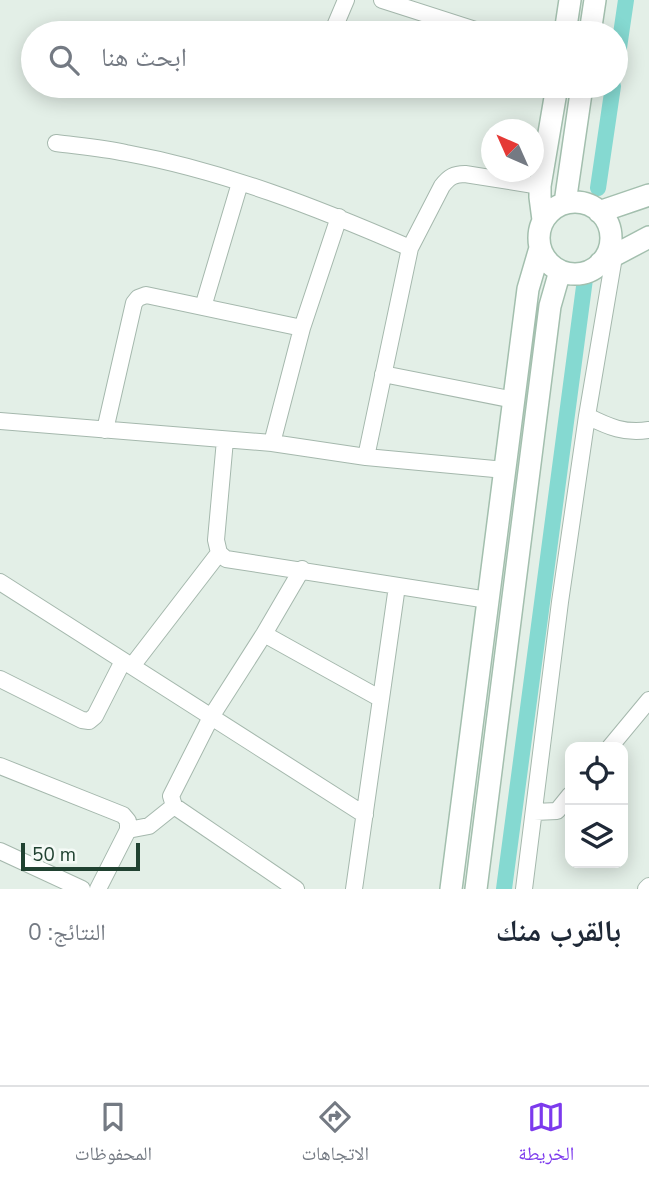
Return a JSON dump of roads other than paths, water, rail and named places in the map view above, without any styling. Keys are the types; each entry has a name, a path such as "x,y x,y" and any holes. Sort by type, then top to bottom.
{"street":[{"path":"337,21 346,0"},
{"path":"382,0 448,21"},
{"path":"567,21 570,0"},
{"path":"592,21 595,0"},
{"path":"451,889 529,282 540,248 543,220 540,186 555,98"},
{"path":"565,203 580,98"},
{"path":"56,143 125,152 191,168 339,218 410,248"},
{"path":"366,457 410,248 442,186 448,178 456,174 540,186"},
{"path":"203,307 240,183"},
{"path":"600,212 649,195"},
{"path":"524,889 611,237 606,219 600,212 583,203 565,203 556,207 543,220"},
{"path":"272,443 302,328 339,218"},
{"path":"540,248 551,265 560,271 586,272 649,237"},
{"path":"476,889 550,306 560,271"},
{"path":"105,430 134,303 138,298 146,295 302,328"},
{"path":"383,374 514,400"},
{"path":"587,416 614,429 633,433 649,430"},
{"path":"0,421 272,443 366,457 505,470"},
{"path":"225,440 216,540 219,554 226,559 488,600"},
{"path":"0,679 89,721 95,716 128,664 219,554"},
{"path":"296,889 174,806 171,796 211,717 302,569"},
{"path":"0,582 365,815"},
{"path":"354,889 397,586"},
{"path":"264,634 381,699"},
{"path":"614,742 649,700"},
{"path":"0,766 123,816 128,821 128,830 97,889"},
{"path":"534,812 557,811 565,801"},
{"path":"128,830 149,826 174,806"},
{"path":"0,851 54,883 82,889"}],"waterway":[{"path":"623,21 626,0"},
{"path":"598,188 611,98"},
{"path":"504,889 585,279"}]}
